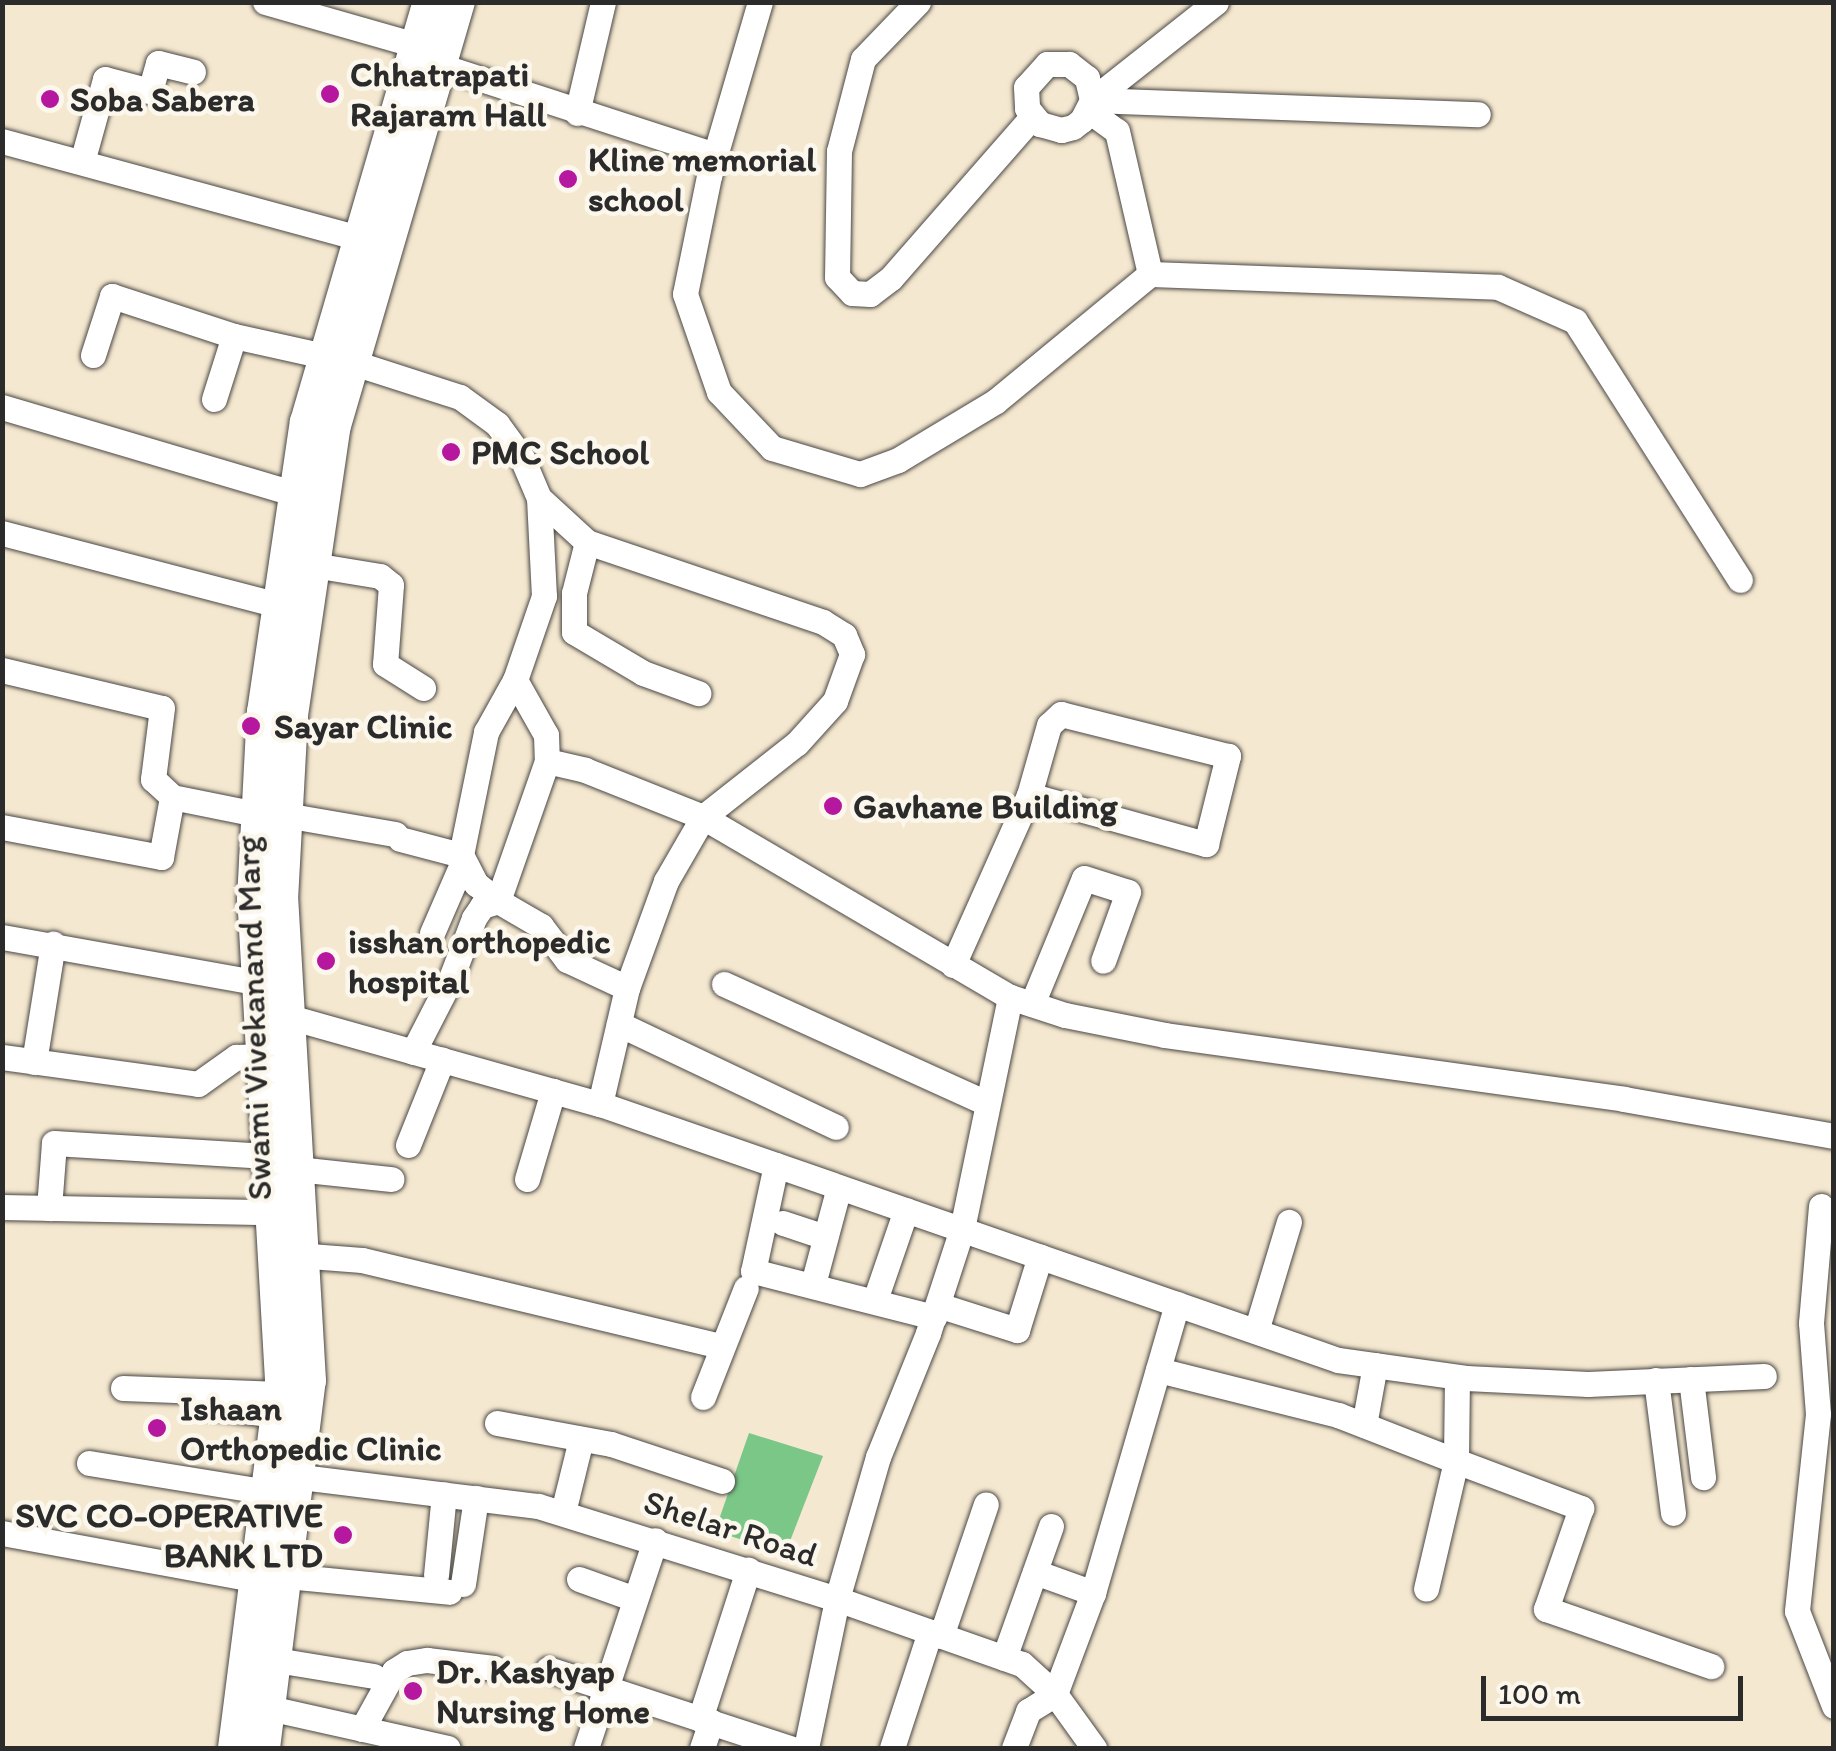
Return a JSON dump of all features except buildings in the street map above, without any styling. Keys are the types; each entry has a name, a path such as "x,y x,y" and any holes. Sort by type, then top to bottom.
{"main road":[{"name":"Swami Vivekanand Marg","path":"428,56 429,2"},
{"name":"Swami Vivekanand Marg","path":"264,1748 276,1660 270,1492 289,1254 272,1212 282,1163 260,1056 255,982 270,815 278,604 293,494 428,56 459,2"},
{"name":"Swami Vivekanand Marg","path":"234,1748 272,1578 301,1477 310,1381 289,1254 282,1163 286,1016 270,815 292,715 334,429 337,360"}],"street":[{"path":"265,2 428,56 577,113 715,154"},
{"path":"577,113 603,2"},
{"path":"760,2 715,154 685,294 719,392 772,448 860,474 898,460 996,402 1150,274 1498,287 1574,321 1740,580"},
{"path":"918,2 863,59 839,151 838,277 852,293 870,294 891,278 1032,117"},
{"path":"1150,274 1117,131 1091,105 1092,88 1079,69 1057,62 1047,64 1026,87 1032,117 1050,129 1073,127 1091,105 1216,2"},
{"path":"82,162 105,79 150,91 158,63 193,72"},
{"path":"1091,105 1478,114"},
{"path":"2,141 372,242"},
{"path":"93,355 112,296 234,336 337,360 460,397 496,424 522,458 540,498 544,596 516,680 486,732 461,859 432,933"},
{"path":"214,398 234,336"},
{"path":"2,407 293,494"},
{"path":"540,498 587,542 823,622 844,634 852,654 847,677 822,715 797,742 703,817 666,880 627,988 600,1104"},
{"path":"2,533 278,604"},
{"path":"587,542 574,592 574,632 644,672 698,692"},
{"path":"312,564 380,576 392,584 385,664 422,688"},
{"path":"2,670 162,708 152,779 172,797 397,837 461,859 476,884 541,926 568,960 627,988"},
{"path":"498,901 546,762 546,735 516,680"},
{"path":"954,965 1029,795 1049,725 1060,714 1228,756 1206,844 1029,795"},
{"path":"546,762 585,770 703,817 1021,1001 1165,1034 1624,1099 1833,1134"},
{"path":"2,827 161,857 172,797"},
{"path":"806,1748 838,1600 881,1446 936,1311 962,1230 986,1103 1021,1001 1084,878 1092,877 1128,892 1103,961"},
{"path":"414,1052 451,978 474,918 482,906 498,901"},
{"path":"2,937 255,982"},
{"path":"34,1062 53,944"},
{"path":"724,984 986,1103"},
{"path":"286,1016 600,1104 1338,1360 1457,1377 1588,1384 1764,1376"},
{"path":"619,1024 836,1127"},
{"path":"2,1058 198,1084 236,1057 260,1056"},
{"path":"408,1145 442,1060"},
{"path":"520,1176 546,1089"},
{"path":"49,1208 54,1143 282,1163 392,1179"},
{"path":"776,1165 753,1270 1018,1330 1040,1256"},
{"path":"813,1284 838,1187"},
{"path":"1821,1206 1811,1322 1818,1414 1797,1612 1831,1694"},
{"path":"2,1207 272,1212"},
{"path":"875,1300 906,1210"},
{"path":"783,1222 825,1237"},
{"path":"1256,1331 1289,1222"},
{"path":"289,1254 362,1260 721,1346"},
{"path":"703,1398 746,1288"},
{"path":"1014,1748 1028,1711 1055,1694 1093,1593 1178,1304"},
{"path":"1364,1425 1374,1365"},
{"path":"1158,1370 1364,1425 1581,1508 1546,1609 1711,1666"},
{"path":"1426,1589 1456,1461 1457,1377"},
{"path":"1691,1379 1703,1477"},
{"path":"1656,1380 1673,1513"},
{"path":"123,1388 279,1404"},
{"path":"183,1404 279,1404"},
{"path":"497,1424 581,1439 722,1481"},
{"path":"563,1512 581,1439"},
{"path":"89,1463 270,1492"},
{"name":"Shelar Road","path":"301,1477 563,1512 838,1600 1022,1664 1055,1694 1094,1748"},
{"path":"444,1494 449,1584"},
{"path":"449,1584 476,1498"},
{"path":"892,1748 986,1504"},
{"path":"1004,1658 1050,1526"},
{"path":"2,1533 272,1578 449,1584"},
{"path":"586,1748 654,1540"},
{"path":"702,1748 705,1720 748,1570"},
{"path":"1034,1572 1093,1593"},
{"path":"578,1579 636,1599"},
{"path":"276,1660 374,1676"},
{"path":"362,1729 394,1671 407,1662 427,1660 494,1668"},
{"path":"548,1669 790,1748"},
{"path":"269,1708 448,1748"}],"green space":[{"path":"749,1433 823,1456 785,1554 715,1531"}],"place":[{"name":"Chhatrapati Rajaram Hall","path":"330,94"},
{"name":"Soba Sabera","path":"50,99"},
{"name":"Kline memorial school","path":"568,179"},
{"name":"PMC School","path":"451,452"},
{"name":"Sayar Clinic","path":"251,726"},
{"name":"Gavhane Building","path":"833,806"},
{"name":"isshan orthopedic hospital","path":"326,961"},
{"name":"Ishaan Orthopedic Clinic","path":"157,1428"},
{"name":"SVC CO-OPERATIVE BANK LTD","path":"343,1535"},
{"name":"Dr. Kashyap Nursing Home","path":"413,1691"}]}
